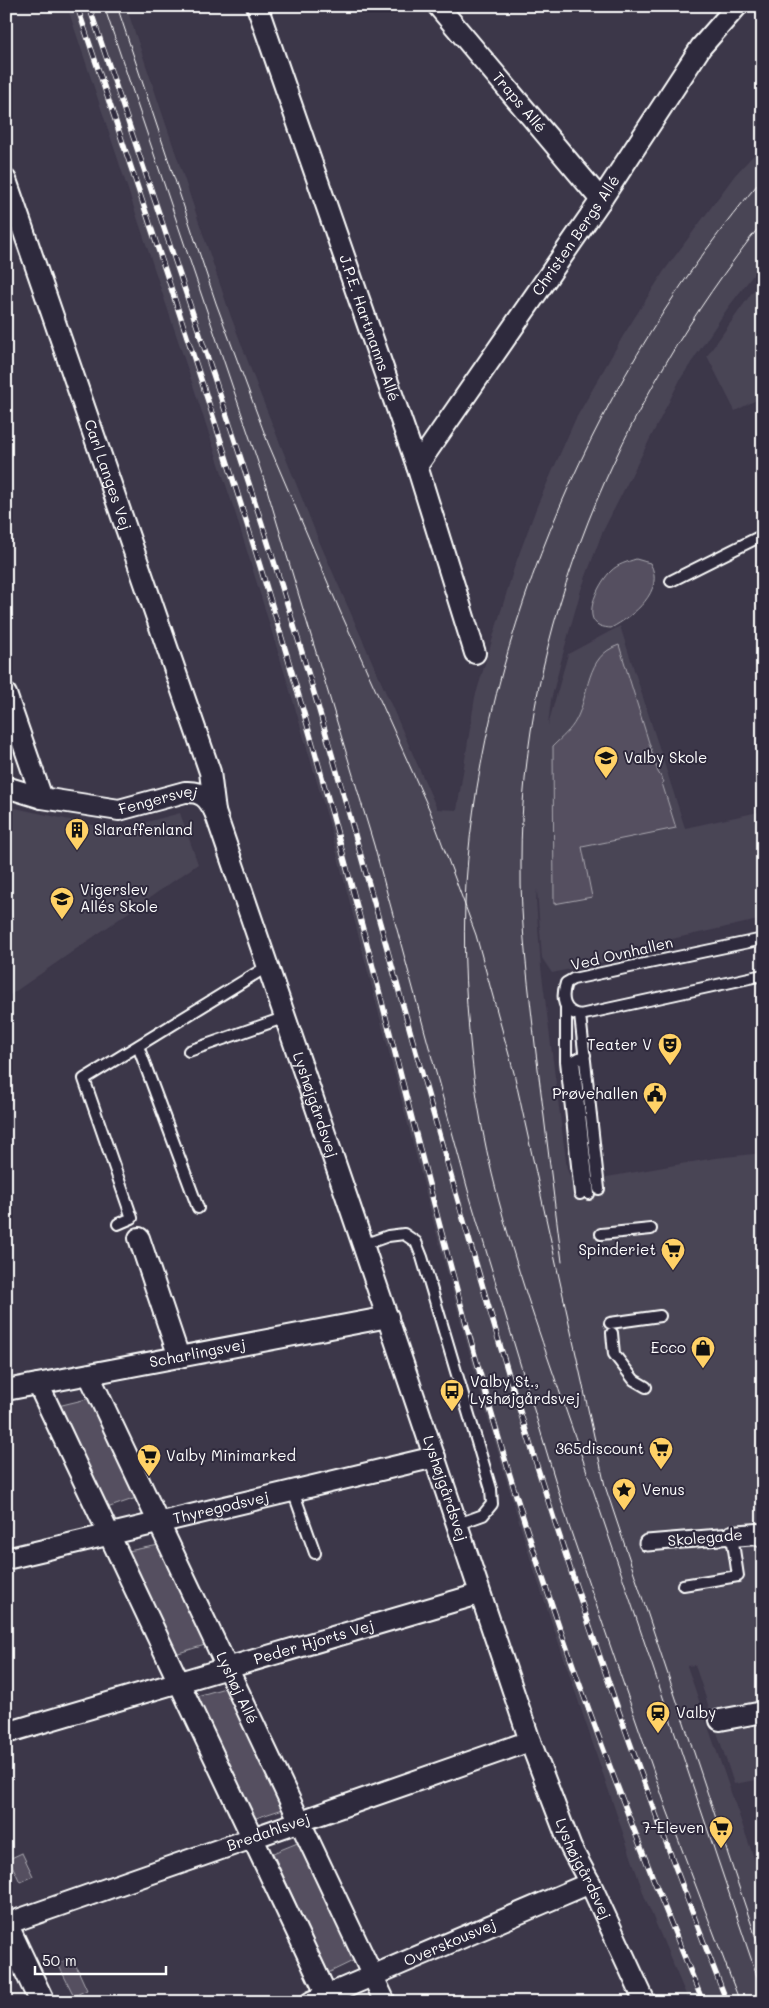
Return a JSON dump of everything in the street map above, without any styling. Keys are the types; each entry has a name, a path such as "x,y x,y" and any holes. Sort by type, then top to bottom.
{"street":[{"name":"J.P.E. Hartmanns Allé","path":"257,6 417,466 475,653"},
{"name":"Traps Allé","path":"438,6 601,200"},
{"name":"Christen Bergs Allé","path":"417,466 601,200 730,8"},
{"name":"Carl Langes Vej","path":"6,180 210,772"},
{"path":"6,694 42,798"},
{"name":"Lyshøjgårdsvej","path":"210,772 215,812 388,1317 458,1524 479,1594 530,1741 571,1848 590,1884 645,2002"},
{"name":"Fengersvej","path":"6,787 42,798 119,810 186,792 196,792 208,798 215,812"},
{"path":"139,1238 179,1357"},
{"name":"Scharlingsvej","path":"6,1390 388,1317"},
{"name":"Lyshøj Allé","path":"89,1375 385,2002"},
{"path":"38,1384 252,1838 323,2000"},
{"name":"Thyregodsvej","path":"6,1559 435,1457"},
{"name":"Skolegade","path":"647,1543 757,1534 763,1537"},
{"name":"Peder Hjorts Vej","path":"6,1733 479,1594"},
{"path":"720,1720 763,1712"},
{"name":"Bredahlsvej","path":"6,1925 530,1741"},
{"name":"Overskousvej","path":"323,2000 372,1976 590,1884"},
{"path":"6,1925 42,2002"}],"lane":[{"path":"671,581 763,535"},
{"name":"Ved Ovnhallen","path":"584,1055 574,1061 584,1194 566,1061 566,1007 563,992 566,983 573,979 763,939"},
{"path":"118,1224 132,1218 84,1079 268,966"},
{"path":"566,1007 572,1014 580,1015 763,975"},
{"path":"580,1015 599,1189"},
{"path":"190,1051 286,1017"},
{"path":"138,1046 198,1208"},
{"path":"601,1234 651,1229"},
{"path":"363,1245 388,1236 404,1234 416,1242 422,1257 491,1489 492,1504 483,1515 458,1524"},
{"path":"646,1387 634,1380 614,1354 611,1328 660,1316"},
{"path":"293,1490 315,1553"},
{"path":"683,1585 738,1576 732,1536"}],"shaded area":[{"path":"67,6 126,6 230,314 259,391 319,541 437,809 457,810 475,697 514,568 537,506 575,420 623,336 664,271 735,175 763,145 763,262 727,309 681,378 602,533 581,590 564,650 551,700 548,725 568,654 620,626 685,828 763,811 763,919 608,953 609,961 552,973 542,958 537,890 536,900 541,967 567,1169 573,1183 715,1158 763,1153 763,1779 734,1784 695,1665 687,1666 763,1884 763,2002 689,2002 645,1898 531,1561 482,1399 329,823 291,694 235,512"},
{"path":"763,277 763,399 760,398 735,411 707,356"},
{"path":"636,559 650,563 654,573 654,583 650,593 637,610 620,623 611,628 600,626 594,621 592,607 602,582 614,569"},
{"path":"619,645 658,772 664,782 662,783 676,828 582,847 592,897 554,904 553,746 574,724 594,667 608,650"},
{"name":"Vigerslev Allés Skole","path":"6,806 102,827 132,826 180,813 198,864 6,998"},
{"path":"95,1397 139,1497 107,1508 58,1406"},
{"path":"159,1545 205,1645 175,1654 128,1551"},
{"path":"225,1688 283,1809 253,1819 197,1696"},
{"path":"300,1842 357,1959 328,1973 273,1853"},
{"path":"22,1853 33,1876 20,1882 9,1859"},
{"path":"72,1957 87,1990 74,1996 58,1964"}],"tram line":[{"path":"104,6 266,486 374,845 469,1194 569,1526 667,1810 740,2002"},
{"path":"117,6 216,303 268,443 340,611 430,811 476,935 514,1073 605,1486 763,1959"},
{"path":"763,178 704,253 650,334 601,419 559,508 524,600 497,694 477,788 466,883 464,932 467,1005 474,1077 492,1175 505,1223 535,1319 763,1994"},
{"path":"562,1262 536,1053 521,885 525,774 539,688 560,604 588,522 623,442 664,365 711,292 763,222"}],"railway":[{"path":"77,6 206,396 297,689 348,873 483,1384 529,1537 599,1738 703,2002"},
{"path":"89,6 217,387 291,616 489,1307 542,1481 617,1706 727,2002"}],"place":[{"name":"Valby Skole","path":"606,779"},
{"name":"Slaraffenland","path":"77,851"},
{"name":"Vigerslev Allés Skole","path":"62,920"},
{"name":"Teater V","path":"670,1066"},
{"name":"Prøvehallen","path":"655,1115"},
{"name":"Spinderiet","path":"673,1271"},
{"name":"Ecco","path":"703,1369"},
{"name":"Valby St., Lyshøjgårdsvej","path":"452,1412"},
{"name":"365discount","path":"661,1470"},
{"name":"Valby Minimarked","path":"149,1477"},
{"name":"Venus","path":"624,1511"},
{"name":"Valby","path":"658,1734"},
{"name":"7-Eleven","path":"721,1849"}]}
